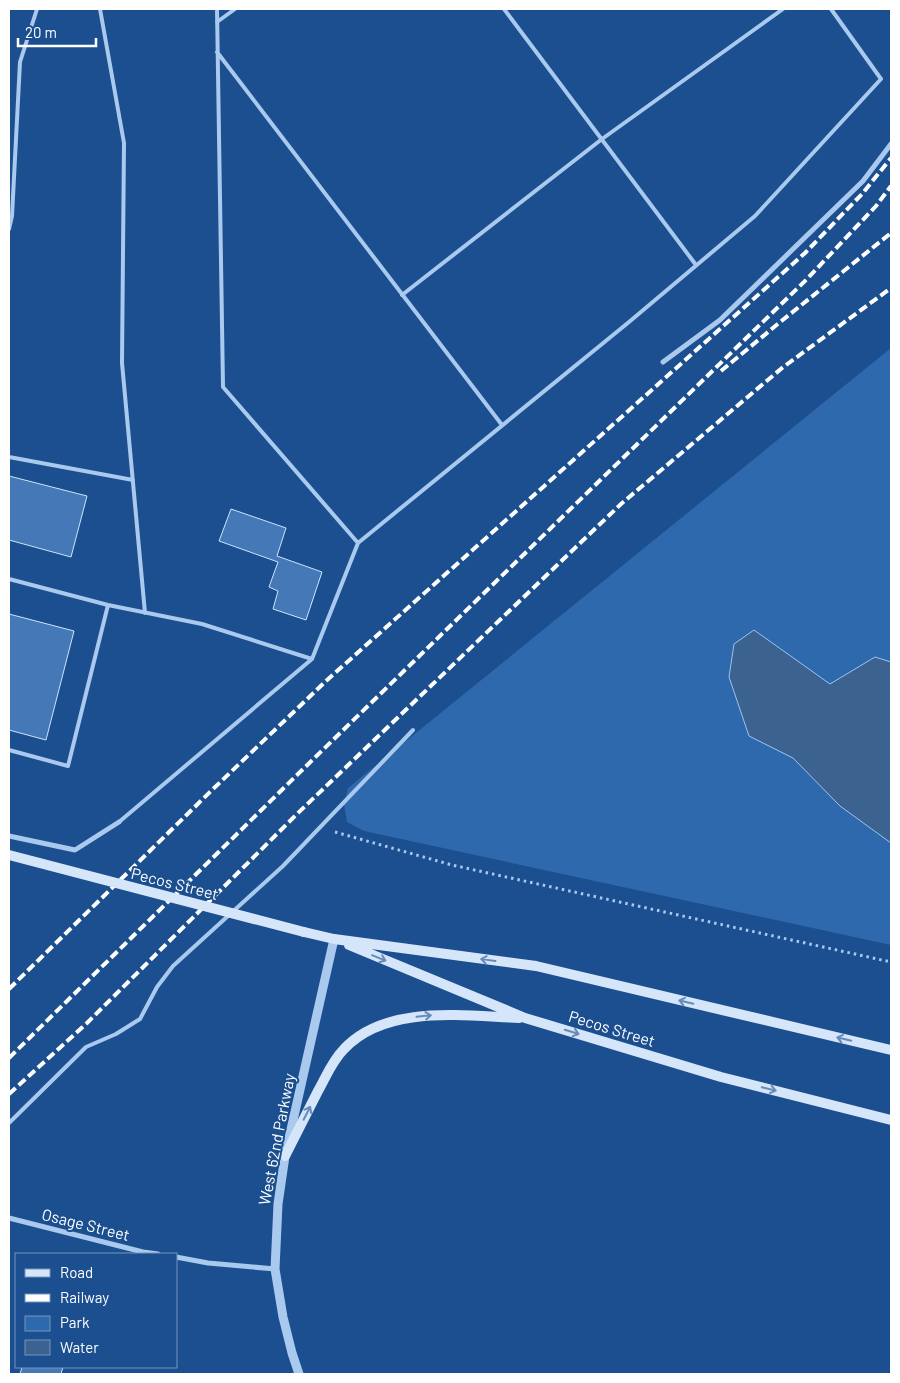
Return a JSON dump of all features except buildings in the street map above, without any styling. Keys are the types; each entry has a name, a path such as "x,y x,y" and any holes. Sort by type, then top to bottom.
{"main road":[{"name":"Pecos Street","path":"9,856 334,939 536,966 891,1050"},
{"name":"Pecos Street","path":"334,939 525,1018 721,1077 891,1120"},
{"path":"285,1156 332,1065 344,1049 360,1035 380,1025 407,1018 436,1015 525,1018"}],"street":[{"path":"663,362 720,320 863,181 891,144"},
{"path":"9,836 75,850 119,822"},
{"name":"West 62nd Parkway","path":"299,1374 283,1317 275,1269 278,1204 285,1156 334,939"},
{"name":"Osage Street","path":"9,1218 150,1253"},
{"path":"178,1258 275,1269"}],"lane":[{"path":"9,229 12,216 20,62 37,9"},
{"path":"100,9 124,142 122,363 145,613"},
{"path":"217,9 223,388 358,543"},
{"path":"217,22 235,9"},
{"path":"504,9 696,265"},
{"path":"402,294 602,139 782,9"},
{"path":"119,822 312,660 358,543 755,216 881,79 830,9"},
{"path":"217,52 502,426"},
{"path":"9,456 133,480"},
{"path":"9,579 108,605 202,624 312,660"},
{"path":"9,750 68,766 108,605"},
{"path":"9,1123 86,1047 116,1034 140,1019 157,987 173,966 283,866 413,730"}],"path":[{"path":"320,828 452,865 891,962"}],"green space":[{"path":"891,348 891,945 364,831 347,822 344,805 348,788"}],"water":[{"path":"754,630 830,684 875,657 891,662 891,843 840,806 793,758 749,736 729,677 734,644"}],"railway":[{"path":"9,989 326,681 805,253 862,194 891,158"},
{"path":"9,1058 807,279 876,206 891,186"},
{"path":"721,371 891,233"},
{"path":"9,1094 87,1023 297,814 621,504 782,368 891,288"}]}
